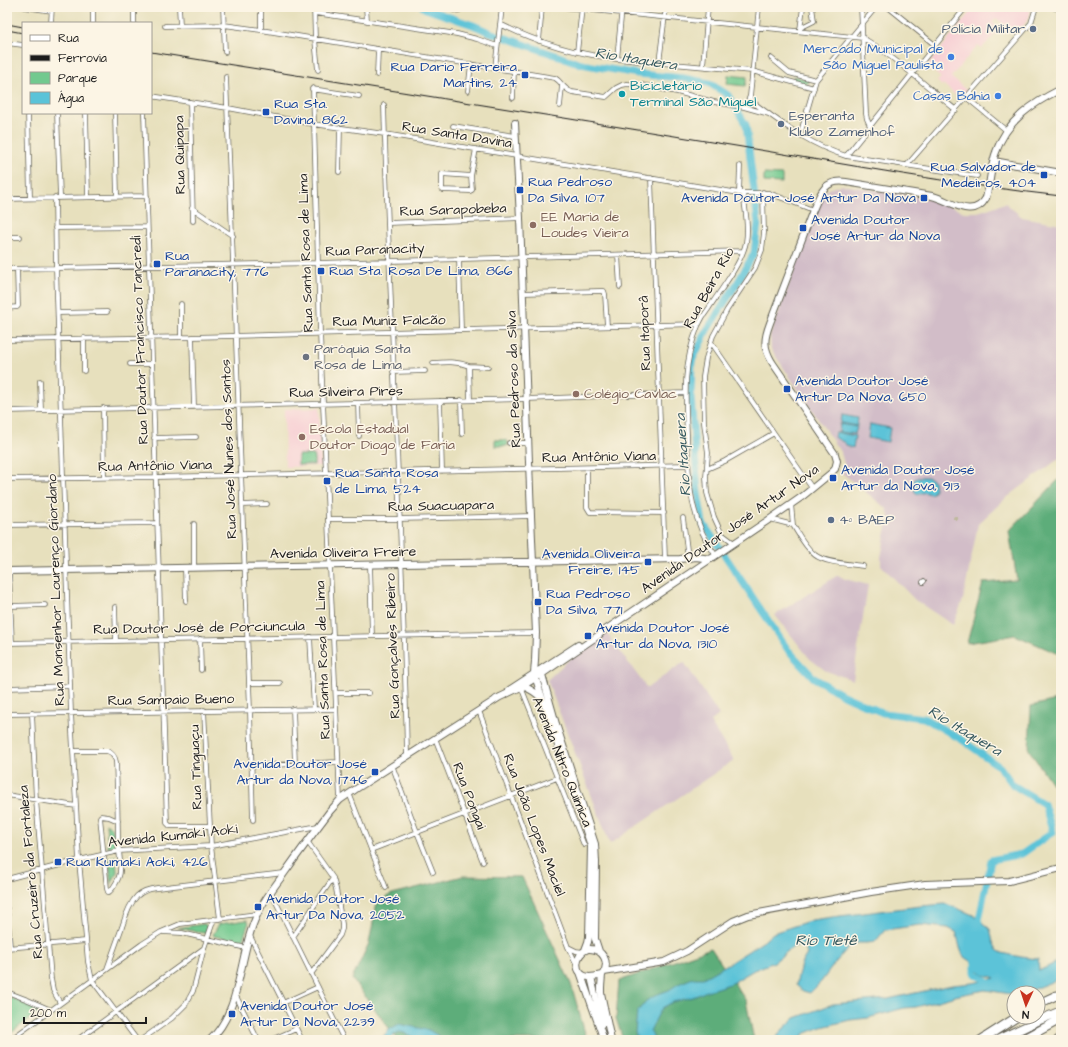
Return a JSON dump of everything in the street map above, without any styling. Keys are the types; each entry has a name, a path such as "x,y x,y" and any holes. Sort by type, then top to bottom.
{"highway":[{"path":"1046,1000 1061,995"},
{"path":"997,1040 1061,1011"},
{"path":"1022,1040 1061,1019"},
{"path":"981,1040 1006,1024"},
{"path":"1022,1040 1061,1024"}],"main road":[{"path":"1056,7 1061,8"},
{"name":"Avenida Doutor José Artur Nova","path":"211,1040 226,1020 235,994 246,948 257,914 307,841 340,800 392,765 599,635 770,519 835,469 837,461 836,457 769,358 765,349 765,340 770,323 813,210 824,189 832,183 840,181 932,196 967,209 973,209 982,203 986,198 996,152 1007,131 1033,104 1061,89"},
{"name":"Rua Pedroso da Silva","path":"515,123 522,257 536,633 534,675"},
{"path":"994,162 1061,173"},
{"name":"Avenida Oliveira Freire","path":"680,559 713,558"},
{"name":"Avenida Oliveira Freire","path":"8,571 713,558"},
{"name":"Avenida Doutor José Artur Nova","path":"541,671 597,632 602,632"},
{"path":"545,687 547,676 572,653"},
{"path":"535,661 541,671 556,724 595,844 595,939 599,951 604,958 601,993 610,1040"},
{"path":"534,675 591,846 589,937 584,951 578,958 578,968 604,1040"},
{"name":"Avenida Doutor José Artur Nova","path":"496,699 522,686 534,675"},
{"path":"522,686 532,690 543,701"},
{"path":"578,968 582,974 591,977 604,971 664,962 687,951 733,921 748,915 917,885 933,883 1009,881 1061,868"},
{"path":"584,951 592,949 599,951"},
{"path":"591,977 600,1013 604,1040"}],"street":[{"path":"24,7 52,9 51,22"},
{"path":"93,7 93,22"},
{"path":"134,7 134,22"},
{"path":"180,7 180,25"},
{"path":"223,7 225,52"},
{"path":"261,7 261,30"},
{"path":"314,7 318,70"},
{"path":"366,7 367,21"},
{"path":"447,7 458,11 463,7"},
{"path":"495,68 502,7"},
{"path":"539,41 542,7"},
{"path":"563,7 800,30 863,38 912,74 956,110"},
{"path":"617,59 622,7"},
{"path":"659,63 666,7"},
{"path":"704,66 708,7"},
{"path":"742,107 748,103 750,96 759,7"},
{"path":"800,30 803,7"},
{"path":"800,30 814,21 812,7"},
{"path":"862,7 866,114 870,126"},
{"path":"800,135 816,80 876,7"},
{"path":"888,7 935,45"},
{"path":"846,156 966,7"},
{"path":"907,165 1031,23 1036,7"},
{"path":"577,52 582,8"},
{"path":"315,13 457,34 497,45"},
{"path":"165,26 224,25 552,77 557,79 562,86 572,92 606,96 616,88 627,84 641,85 769,114"},
{"path":"499,27 577,52 617,59 752,71 814,88"},
{"path":"7,43 22,44"},
{"path":"377,75 378,49"},
{"path":"771,58 789,73 816,80"},
{"path":"468,91 471,64"},
{"path":"513,98 514,71"},
{"path":"787,80 791,78 789,73"},
{"name":"Rua José Nunes dos Santos","path":"226,77 233,236 253,820"},
{"path":"560,106 562,86"},
{"name":"Rua Santa Rosa de Lima","path":"340,800 320,334 312,88 359,96"},
{"name":"Rua Santa Davina","path":"152,96 228,108 313,124 385,134 743,193 761,192"},
{"path":"750,96 753,102 800,135 823,147 846,156 977,176"},
{"path":"967,98 1007,131"},
{"name":"Rua Quipapa","path":"190,102 193,221"},
{"name":"Rua Gonçalves Ribeiro","path":"384,105 391,332 404,636 407,756"},
{"path":"28,114 30,198"},
{"path":"57,114 60,197"},
{"path":"86,114 88,197"},
{"path":"115,114 117,196"},
{"name":"Rua Doutor Francisco Tancredi","path":"144,114 158,568 168,824 170,826 209,826"},
{"path":"453,126 516,136"},
{"path":"339,172 340,128"},
{"path":"472,176 443,174 441,175 442,189 470,191 472,189 472,176 476,149"},
{"name":"Rua Beira Rio","path":"713,558 695,512 690,491 685,393 689,355 699,324 735,267 746,242 747,226 740,166"},
{"name":"Rua Itaporâ","path":"651,178 665,559"},
{"path":"732,545 722,534 714,517 707,493 708,453 704,423 703,377 706,358 711,342 721,320 755,268 762,250 764,233 761,192 776,195 813,210"},
{"path":"7,199 147,196"},
{"name":"Rua Monsenhor Lourenço Giordano","path":"54,198 71,713 79,860 88,962 92,980"},
{"name":"Rua Quipapa","path":"192,208 233,236"},
{"name":"Rua Sarapobeba","path":"388,223 520,218"},
{"path":"55,228 147,227"},
{"path":"7,237 20,237"},
{"name":"Rua Paranacity","path":"7,269 318,263 743,251"},
{"path":"618,254 620,287"},
{"path":"459,259 461,330"},
{"path":"7,308 18,306 17,269"},
{"path":"523,293 604,291 607,326"},
{"path":"181,304 181,337"},
{"path":"58,313 107,312"},
{"name":"Rua Muniz Falcão","path":"7,340 192,337 699,324"},
{"path":"192,337 194,407"},
{"path":"84,338 84,370"},
{"path":"711,342 812,488"},
{"path":"432,363 454,362 469,366 488,367"},
{"path":"130,364 152,364"},
{"path":"469,366 470,400"},
{"path":"393,372 425,371"},
{"path":"40,380 41,410"},
{"name":"Rua Silveira Pires","path":"7,411 527,399 685,393"},
{"path":"460,400 462,434"},
{"path":"440,401 442,471"},
{"path":"358,403 359,436"},
{"path":"103,408 104,478"},
{"path":"707,470 774,433"},
{"path":"154,438 196,437"},
{"path":"509,443 528,443"},
{"name":"Rua Antônio Viana","path":"7,478 104,478 688,465"},
{"path":"587,468 588,510 594,512 664,514"},
{"path":"242,505 267,504"},
{"path":"791,504 793,525 809,549 815,555 822,559 863,566"},
{"name":"Rua Suacuapara","path":"328,519 531,516"},
{"path":"682,518 688,558"},
{"path":"770,519 793,525"},
{"path":"7,525 157,523"},
{"path":"194,524 194,568"},
{"path":"370,564 372,636"},
{"path":"185,568 186,602"},
{"path":"8,571 12,643"},
{"path":"10,606 45,605"},
{"path":"115,607 116,641"},
{"name":"Rua Doutor José de Porciuncula","path":"7,643 536,633"},
{"path":"310,637 314,709"},
{"path":"200,639 201,670"},
{"path":"249,683 280,683"},
{"path":"7,688 70,686"},
{"name":"Avenida Nitro Química","path":"522,686 584,845"},
{"path":"336,693 369,693"},
{"name":"Rua Sampaio Bueno","path":"7,714 336,709"},
{"name":"Rua Tinguaçu","path":"204,710 209,826 220,919"},
{"path":"293,710 295,764"},
{"name":"Rua João Lopes Maciel","path":"479,711 568,947 578,968"},
{"name":"Rua Cruzeiro da Fortaleza","path":"32,713 36,800 51,979 53,990 60,1004"},
{"name":"Rua Pongai","path":"435,738 483,862"},
{"path":"73,751 103,751 111,753 114,755 116,762 120,872 109,892 107,891 100,817 109,817 118,821"},
{"path":"251,766 338,762"},
{"path":"392,765 433,872"},
{"path":"370,850 557,778"},
{"path":"349,793 386,888"},
{"path":"7,795 76,806"},
{"name":"Avenida Kumaki Aoki","path":"7,879 119,851 211,846 318,826"},
{"path":"307,841 333,878 342,929 340,935 311,974"},
{"path":"107,969 131,904 136,896 141,893 157,888 284,873"},
{"path":"293,937 333,878"},
{"path":"271,892 344,1040"},
{"path":"7,909 8,947 86,941"},
{"path":"10,1040 160,932 180,924 257,914"},
{"path":"141,1040 172,1018 186,1004 193,991 204,948 214,919"},
{"path":"160,932 174,932 207,938 246,948"},
{"path":"250,936 302,1040"},
{"path":"568,947 576,951 584,951"},
{"path":"77,1040 204,948"},
{"path":"92,980 137,1040"},
{"path":"283,1003 318,987"},
{"path":"7,992 51,1010"},
{"path":"235,994 258,1040"},
{"path":"271,1040 296,1029"}],"shaded area":[{"name":"Mercado Municipal de São Miguel Paulista","path":"974,7 1024,7 1031,11 1026,22 1016,35 996,18 992,22 1000,29 982,48 978,45 951,77 967,91 960,99 943,84 942,86 937,81 941,78 927,66"},
{"path":"841,185 933,199 964,212 978,212 1005,203 1022,217 1061,224 1061,457 1005,499 978,524 963,600 953,625 915,600 881,565 881,557 889,516 887,509 842,473 845,467 841,453 771,349 770,336 821,197 828,189"},
{"name":"Escola Estadual Doutor Diogo de Faria","path":"319,408 321,466 285,467 284,409"},
{"path":"838,575 845,579 868,585 853,680 826,671 810,659 775,615"},
{"path":"607,634 647,688 684,662 719,715 710,722 734,760 610,844 547,680 586,644"}],"green space":[{"path":"728,75 747,77 745,86 727,84"},
{"path":"793,76 809,80 809,82 806,84 794,81"},
{"path":"764,174 782,175 782,183 764,182"},
{"path":"495,440 505,440 508,442 508,445 495,446"},
{"path":"298,455 314,455 314,465 298,465"},
{"path":"1061,477 1061,655 1015,635 967,643 983,583 1017,580 1009,531"},
{"path":"1061,699 1061,797 1029,750 1031,706"},
{"path":"106,823 113,830 115,846 108,848"},
{"path":"116,856 117,872 111,885 109,858"},
{"path":"463,876 522,877 571,984 587,1040 398,1040 352,979 369,943 377,902 392,894"},
{"path":"247,920 249,922 242,942 213,935 219,924"},
{"path":"204,924 207,927 206,932 204,933 178,928"},
{"path":"711,948 746,1001 754,1040 623,1040 616,1018 619,981"},
{"path":"7,996 40,1011 7,1036"}],"water":[{"path":"842,415 858,418 857,426 841,423"},
{"path":"840,424 857,427 855,434 839,432"},
{"path":"870,424 890,428 888,442 868,438"},
{"path":"836,432 855,436 853,448 834,437"},
{"path":"918,477 928,477 934,481 935,489 933,493 916,494 911,485 912,482"},
{"name":"Rio Tietê","path":"945,904 973,915 990,929 993,942 997,950 1002,953 1038,959 1039,971 1061,960 1061,978 1044,985 1006,985 1006,993 985,990 959,995 916,1007 904,1008 868,1018 850,1020 822,1027 806,1033 797,1040 775,1040 781,1031 795,1018 833,1004 888,999 952,985 973,983 995,978 983,975 972,962 962,954 956,932 948,928 920,925 885,930 875,942 852,943 821,982 810,993 803,991 796,985 801,964 807,954 804,944 793,947 774,962 754,970 730,984 693,997 673,1002 662,1008 650,1031 654,1040 637,1040 635,1032 637,1012 646,1001 678,984 693,978 703,978 764,941 773,933 812,920"},
{"path":"399,1024 429,1030 445,1040 421,1040 399,1032 394,1035 391,1040 384,1040 384,1035 390,1029"}],"waterway":[{"name":"Rio Itaquera","path":"423,7 581,64 638,74 683,78 709,83 728,95 746,125 758,223 754,253 739,280 707,330 692,361 691,396 698,493 703,523 788,650 814,678 843,695 883,713 924,718 962,740 1000,767 1013,785 1044,804 1053,832 1022,854 991,860 977,930"},
{"name":"Rio Tietê","path":"975,958 975,974 992,984"}],"railway":[{"path":"7,24 22,27"},
{"path":"7,30 22,33"},
{"path":"152,52 979,186 1061,196"}],"place":[{"name":"Polícia Militar","path":"1033,29"},
{"name":"Mercado Municipal de São Miguel Paulista","path":"951,57"},
{"name":"Rua Dario Ferreira Martins, 24","path":"525,75"},
{"name":"Bicicletário Terminal São Miguel","path":"622,94"},
{"name":"Casas Bahia","path":"998,96"},
{"name":"Rua Sta. Davina, 862","path":"266,112"},
{"name":"Esperanta Klubo Zamenhof","path":"781,124"},
{"name":"Rua Salvador de Medeiros, 404","path":"1044,175"},
{"name":"Rua Pedroso Da Silva, 107","path":"520,190"},
{"name":"Avenida Doutor José Artur Da Nova","path":"924,198"},
{"name":"EE Maria de Loudes Vieira","path":"533,225"},
{"name":"Avenida Doutor José Artur da Nova","path":"803,228"},
{"name":"Rua Paranacity, 776","path":"157,264"},
{"name":"Rua Sta. Rosa De Lima, 866","path":"321,271"},
{"name":"Paróquia Santa Rosa de Lima","path":"306,357"},
{"name":"Avenida Doutor José Artur Da Nova, 650","path":"787,389"},
{"name":"Colégio Cavlac","path":"576,394"},
{"name":"Escola Estadual Doutor Diogo de Faria","path":"302,437"},
{"name":"Avenida Doutor José Artur da Nova, 913","path":"833,478"},
{"name":"Rua Santa Rosa de Lima, 524","path":"327,481"},
{"name":"4º BAEP","path":"831,520"},
{"name":"Avenida Oliveira Freire, 145","path":"648,562"},
{"name":"Rua Pedroso Da Silva, 771","path":"538,602"},
{"name":"Avenida Doutor José Artur da Nova, 1310","path":"588,636"},
{"name":"Avenida Doutor José Artur da Nova, 1746","path":"375,772"},
{"name":"Rua Kumaki Aoki, 426","path":"58,862"},
{"name":"Avenida Doutor José Artur Da Nova, 2052","path":"258,907"},
{"name":"Avenida Doutor José Artur Da Nova, 2239","path":"232,1014"}]}
